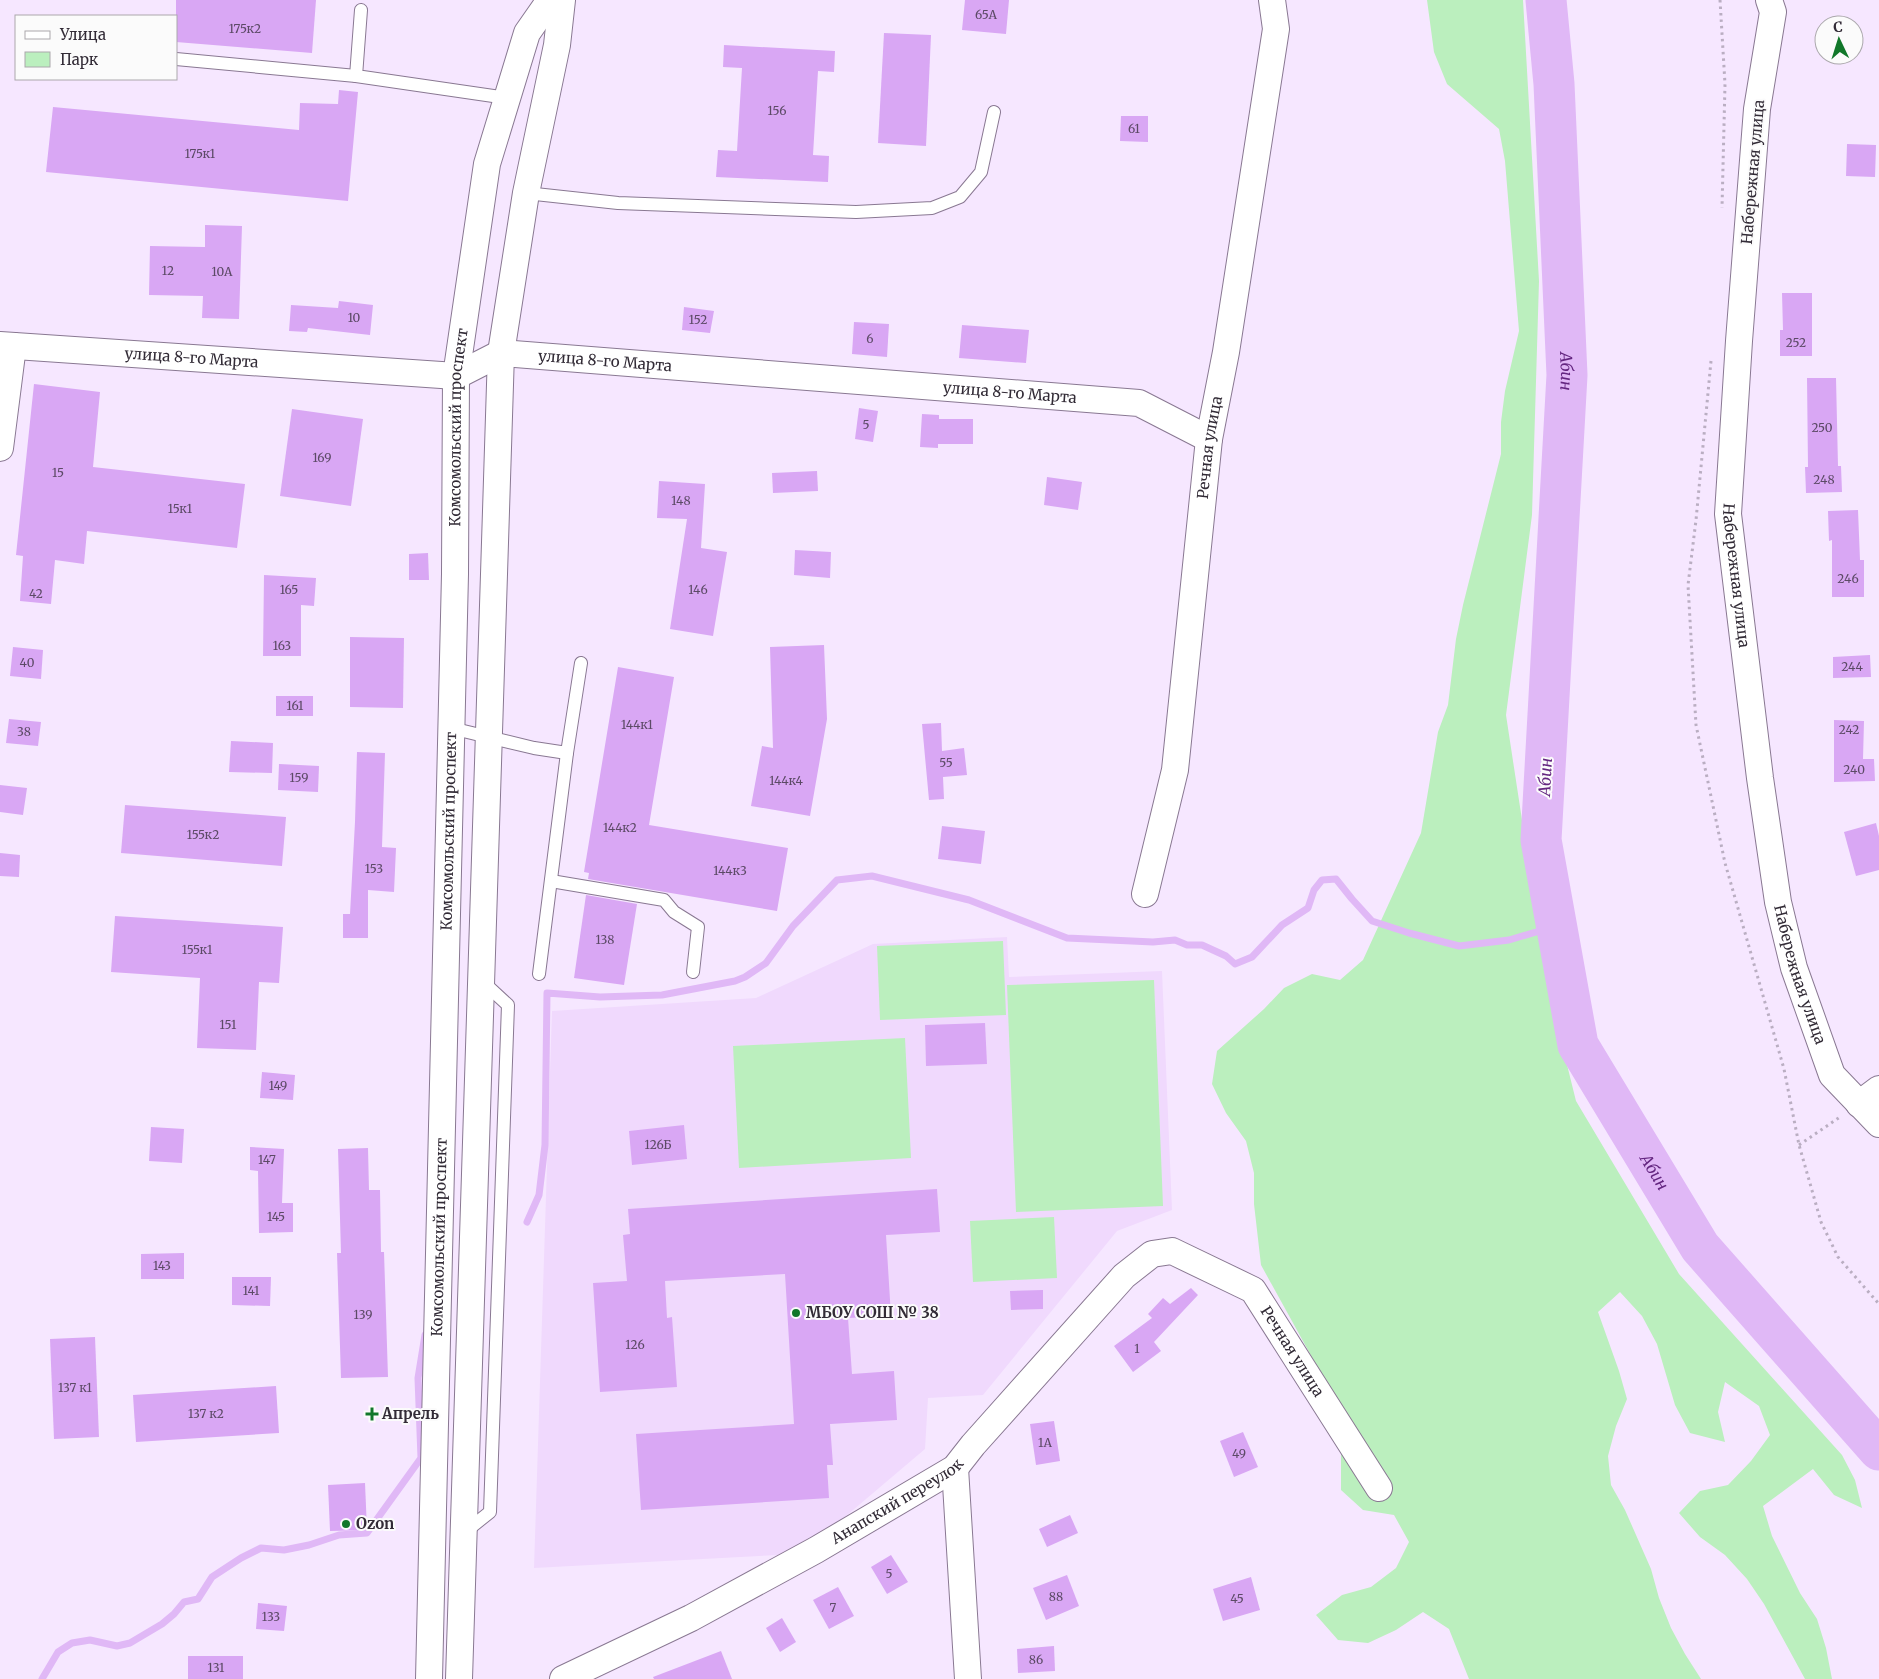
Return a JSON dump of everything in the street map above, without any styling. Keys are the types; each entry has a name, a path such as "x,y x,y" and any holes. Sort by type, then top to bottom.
{"street":[{"name":"Комсомольский проспект","path":"429,1679 455,574 456,376 487,164 527,33 550,0"},
{"path":"459,1679 501,353 526,193 557,45 562,0"},
{"name":"Речная улица","path":"1145,894 1175,770 1209,439 1226,352 1276,29 1272,0"},
{"name":"Набережная улица","path":"1770,0 1773,12 1757,108 1728,514 1760,778 1778,902 1794,968 1832,1075 1869,1096 1879,1124"},
{"path":"0,448 7,345"},
{"name":"улица 8-го Марта","path":"7,345 456,376"},
{"path":"456,376 501,353"},
{"name":"улица 8-го Марта","path":"501,353 1139,404 1209,439"},
{"name":"Речная улица","path":"1172,1251 1253,1290 1379,1488"},
{"name":"Анапский переулок","path":"563,1679 691,1618 816,1550 955,1468 1124,1276 1152,1254 1172,1251"},
{"path":"955,1468 968,1679"}],"lane":[{"path":"356,76 361,10"},
{"path":"178,60 356,76 507,98"},
{"path":"526,193 618,203 856,212 932,208 960,197 981,172 994,112"},
{"path":"539,974 567,753 581,663"},
{"path":"451,728 534,748 567,753"},
{"path":"550,881 664,900 674,912 698,926 692,972"}],"path":[{"path":"1798,1145 1869,1096"}],"shaded area":[{"name":"МБОУ СОШ № 38","path":"1007,937 1009,977 1162,971 1172,1210 1117,1231 983,1395 928,1398 925,1449 833,1527 778,1555 534,1568 552,1011 756,998 873,944"}],"green space":[{"path":"1427,0 1523,0 1539,281 1532,515 1506,715 1547,984 1576,1101 1679,1274 1842,1455 1855,1480 1862,1508 1834,1495 1813,1469 1763,1506 1772,1536 1800,1593 1817,1619 1826,1648 1832,1679 1805,1679 1764,1604 1747,1579 1725,1555 1700,1537 1679,1513 1700,1491 1728,1485 1751,1461 1770,1435 1759,1406 1725,1382 1718,1412 1725,1442 1690,1433 1675,1405 1657,1344 1642,1316 1620,1292 1598,1312 1627,1399 1616,1426 1608,1456 1611,1485 1625,1510 1651,1569 1659,1598 1671,1628 1701,1679 1469,1679 1449,1629 1423,1612 1396,1630 1368,1643 1338,1640 1316,1615 1342,1595 1371,1587 1396,1568 1409,1542 1394,1515 1363,1510 1341,1490 1341,1410 1261,1265 1254,1204 1254,1173 1246,1141 1226,1113 1212,1084 1217,1051 1264,1009 1284,988 1312,974 1340,980 1363,960 1421,833 1438,732 1448,705 1456,639 1463,605 1501,454 1501,422 1505,391 1519,331 1505,161 1499,129 1447,84 1434,52"},
{"path":"1003,941 1006,1015 880,1020 877,946"},
{"path":"1154,980 1163,1206 1016,1212 1007,985"},
{"path":"905,1038 911,1158 739,1168 733,1046"},
{"path":"1054,1217 1057,1278 973,1282 970,1221"}],"building":[{"path":"176,0 316,0 312,53 178,42 178,15 176,15"},
{"path":"965,0 1009,0 1006,34 962,30"},
{"path":"884,33 931,35 926,146 878,143"},
{"path":"724,45 835,51 834,72 818,71 813,155 829,156 828,182 716,177 718,150 737,151 742,68 723,67"},
{"path":"339,90 358,92 348,201 46,172 53,107 299,130 300,103 338,104"},
{"path":"1121,116 1148,116 1148,142 1120,141"},
{"path":"1847,144 1876,145 1875,177 1846,176"},
{"path":"205,225 242,226 239,319 202,318 203,296 149,295 150,246 205,247"},
{"path":"1782,293 1812,293 1812,356 1780,356 1780,330 1783,330"},
{"path":"339,301 373,305 370,335 308,328 307,332 289,331 291,305 338,308"},
{"path":"684,307 714,311 710,333 682,330"},
{"path":"854,322 889,324 887,357 852,354"},
{"path":"962,325 1029,330 1026,363 959,358"},
{"path":"1807,378 1836,378 1838,466 1841,466 1842,492 1806,493 1805,467 1808,467"},
{"path":"34,384 100,392 93,467 245,484 237,548 87,531 84,564 55,560 51,604 20,601 23,556 16,555"},
{"path":"859,408 878,411 873,442 855,439"},
{"path":"292,409 363,419 351,506 280,496"},
{"path":"922,414 939,415 939,419 973,419 973,444 938,444 938,448 920,447"},
{"path":"817,471 818,491 773,493 772,473"},
{"path":"1047,477 1082,482 1078,510 1044,505"},
{"path":"659,481 705,484 701,548 727,552 713,636 670,629 687,519 657,518"},
{"path":"1858,510 1860,560 1864,560 1864,597 1832,597 1832,540 1829,541 1828,511"},
{"path":"795,550 831,552 830,578 794,575"},
{"path":"428,553 429,580 409,580 409,554"},
{"path":"264,575 316,578 314,606 301,605 301,656 263,656"},
{"path":"350,637 404,638 403,708 350,707"},
{"path":"824,645 827,719 810,816 751,806 762,746 773,748 770,647"},
{"path":"13,647 43,650 41,679 10,676"},
{"path":"1870,655 1871,677 1833,678 1833,657"},
{"path":"618,667 674,677 649,825 788,848 777,911 588,879 589,873 584,872"},
{"path":"276,696 313,696 313,716 276,716"},
{"path":"9,719 41,722 38,746 6,743"},
{"path":"1834,720 1864,721 1863,759 1874,759 1875,781 1834,782"},
{"path":"941,723 942,751 964,748 967,775 943,777 944,799 929,800 922,724"},
{"path":"231,741 273,743 272,773 229,772"},
{"path":"357,752 385,753 382,847 396,848 394,892 368,890 368,938 343,938 343,914 350,914"},
{"path":"279,764 319,766 318,792 278,790"},
{"path":"0,785 27,788 23,815 0,812"},
{"path":"125,805 286,817 282,866 121,853"},
{"path":"1876,823 1879,836 1879,870 1856,876 1844,832"},
{"path":"942,826 985,831 981,864 938,859"},
{"path":"0,853 20,855 19,877 0,876"},
{"path":"586,895 637,904 624,985 574,978"},
{"path":"115,916 283,927 279,983 259,982 256,1050 197,1048 200,978 111,972"},
{"path":"985,1023 987,1064 926,1066 925,1025"},
{"path":"262,1072 295,1075 293,1100 260,1098"},
{"path":"684,1125 687,1159 632,1165 629,1131"},
{"path":"151,1127 184,1129 182,1163 149,1161"},
{"path":"250,1147 284,1149 282,1203 293,1203 293,1232 259,1233 258,1171 250,1170"},
{"path":"368,1148 369,1190 380,1190 381,1252 384,1252 388,1377 341,1378 337,1253 341,1253 338,1149"},
{"path":"937,1189 940,1232 886,1235 891,1316 848,1318 852,1374 894,1371 897,1420 830,1424 833,1465 827,1465 829,1498 641,1510 636,1434 794,1424 785,1274 665,1281 667,1318 672,1317 677,1387 600,1392 593,1283 627,1281 623,1235 630,1234 628,1209"},
{"path":"184,1253 184,1279 141,1279 141,1254"},
{"path":"232,1277 271,1277 270,1306 232,1305"},
{"path":"1191,1288 1198,1295 1154,1342 1161,1351 1133,1372 1114,1346 1152,1318 1148,1314 1163,1298 1170,1304"},
{"path":"1043,1290 1043,1309 1011,1310 1010,1291"},
{"path":"95,1337 99,1437 54,1439 50,1339"},
{"path":"276,1386 279,1433 136,1442 133,1395"},
{"path":"1054,1421 1060,1461 1036,1465 1030,1424"},
{"path":"1243,1432 1258,1467 1234,1477 1220,1441"},
{"path":"365,1483 367,1530 330,1531 328,1485"},
{"path":"1070,1515 1078,1533 1047,1547 1039,1529"},
{"path":"891,1555 908,1582 887,1594 871,1567"},
{"path":"1067,1575 1079,1606 1046,1620 1033,1588"},
{"path":"1251,1577 1260,1610 1223,1621 1213,1589"},
{"path":"838,1587 854,1616 829,1629 813,1600"},
{"path":"258,1603 287,1606 284,1631 256,1629"},
{"path":"782,1618 796,1642 780,1652 766,1628"},
{"path":"1054,1646 1055,1671 1018,1673 1017,1649"},
{"path":"721,1651 732,1679 654,1679 653,1677"},
{"path":"188,1656 243,1656 243,1679 188,1679"}],"waterway":[{"name":"Абин","path":"1546,0 1554,84 1567,375 1541,840 1578,1045 1700,1247 1879,1450"},
{"path":"527,1222 539,1195 545,1145 547,993 600,997 662,995 735,981 745,977 766,963 793,926 837,880 872,876 969,900 1067,938 1153,942 1175,940 1187,945 1202,945 1226,956 1235,964 1252,957 1282,925 1308,908 1314,890 1322,880 1336,879 1372,921 1459,946 1509,940 1556,926"},
{"path":"42,1679 58,1652 72,1643 90,1640 117,1646 130,1643 162,1624 184,1602 198,1599 212,1577 241,1558 261,1548 284,1550 309,1545 339,1535 367,1533 421,1458 418,1378 425,1335"}],"place":[{"name":"МБОУ СОШ № 38","path":"796,1313"},
{"name":"Апрель","path":"372,1414"},
{"name":"Ozon","path":"346,1524"}]}
